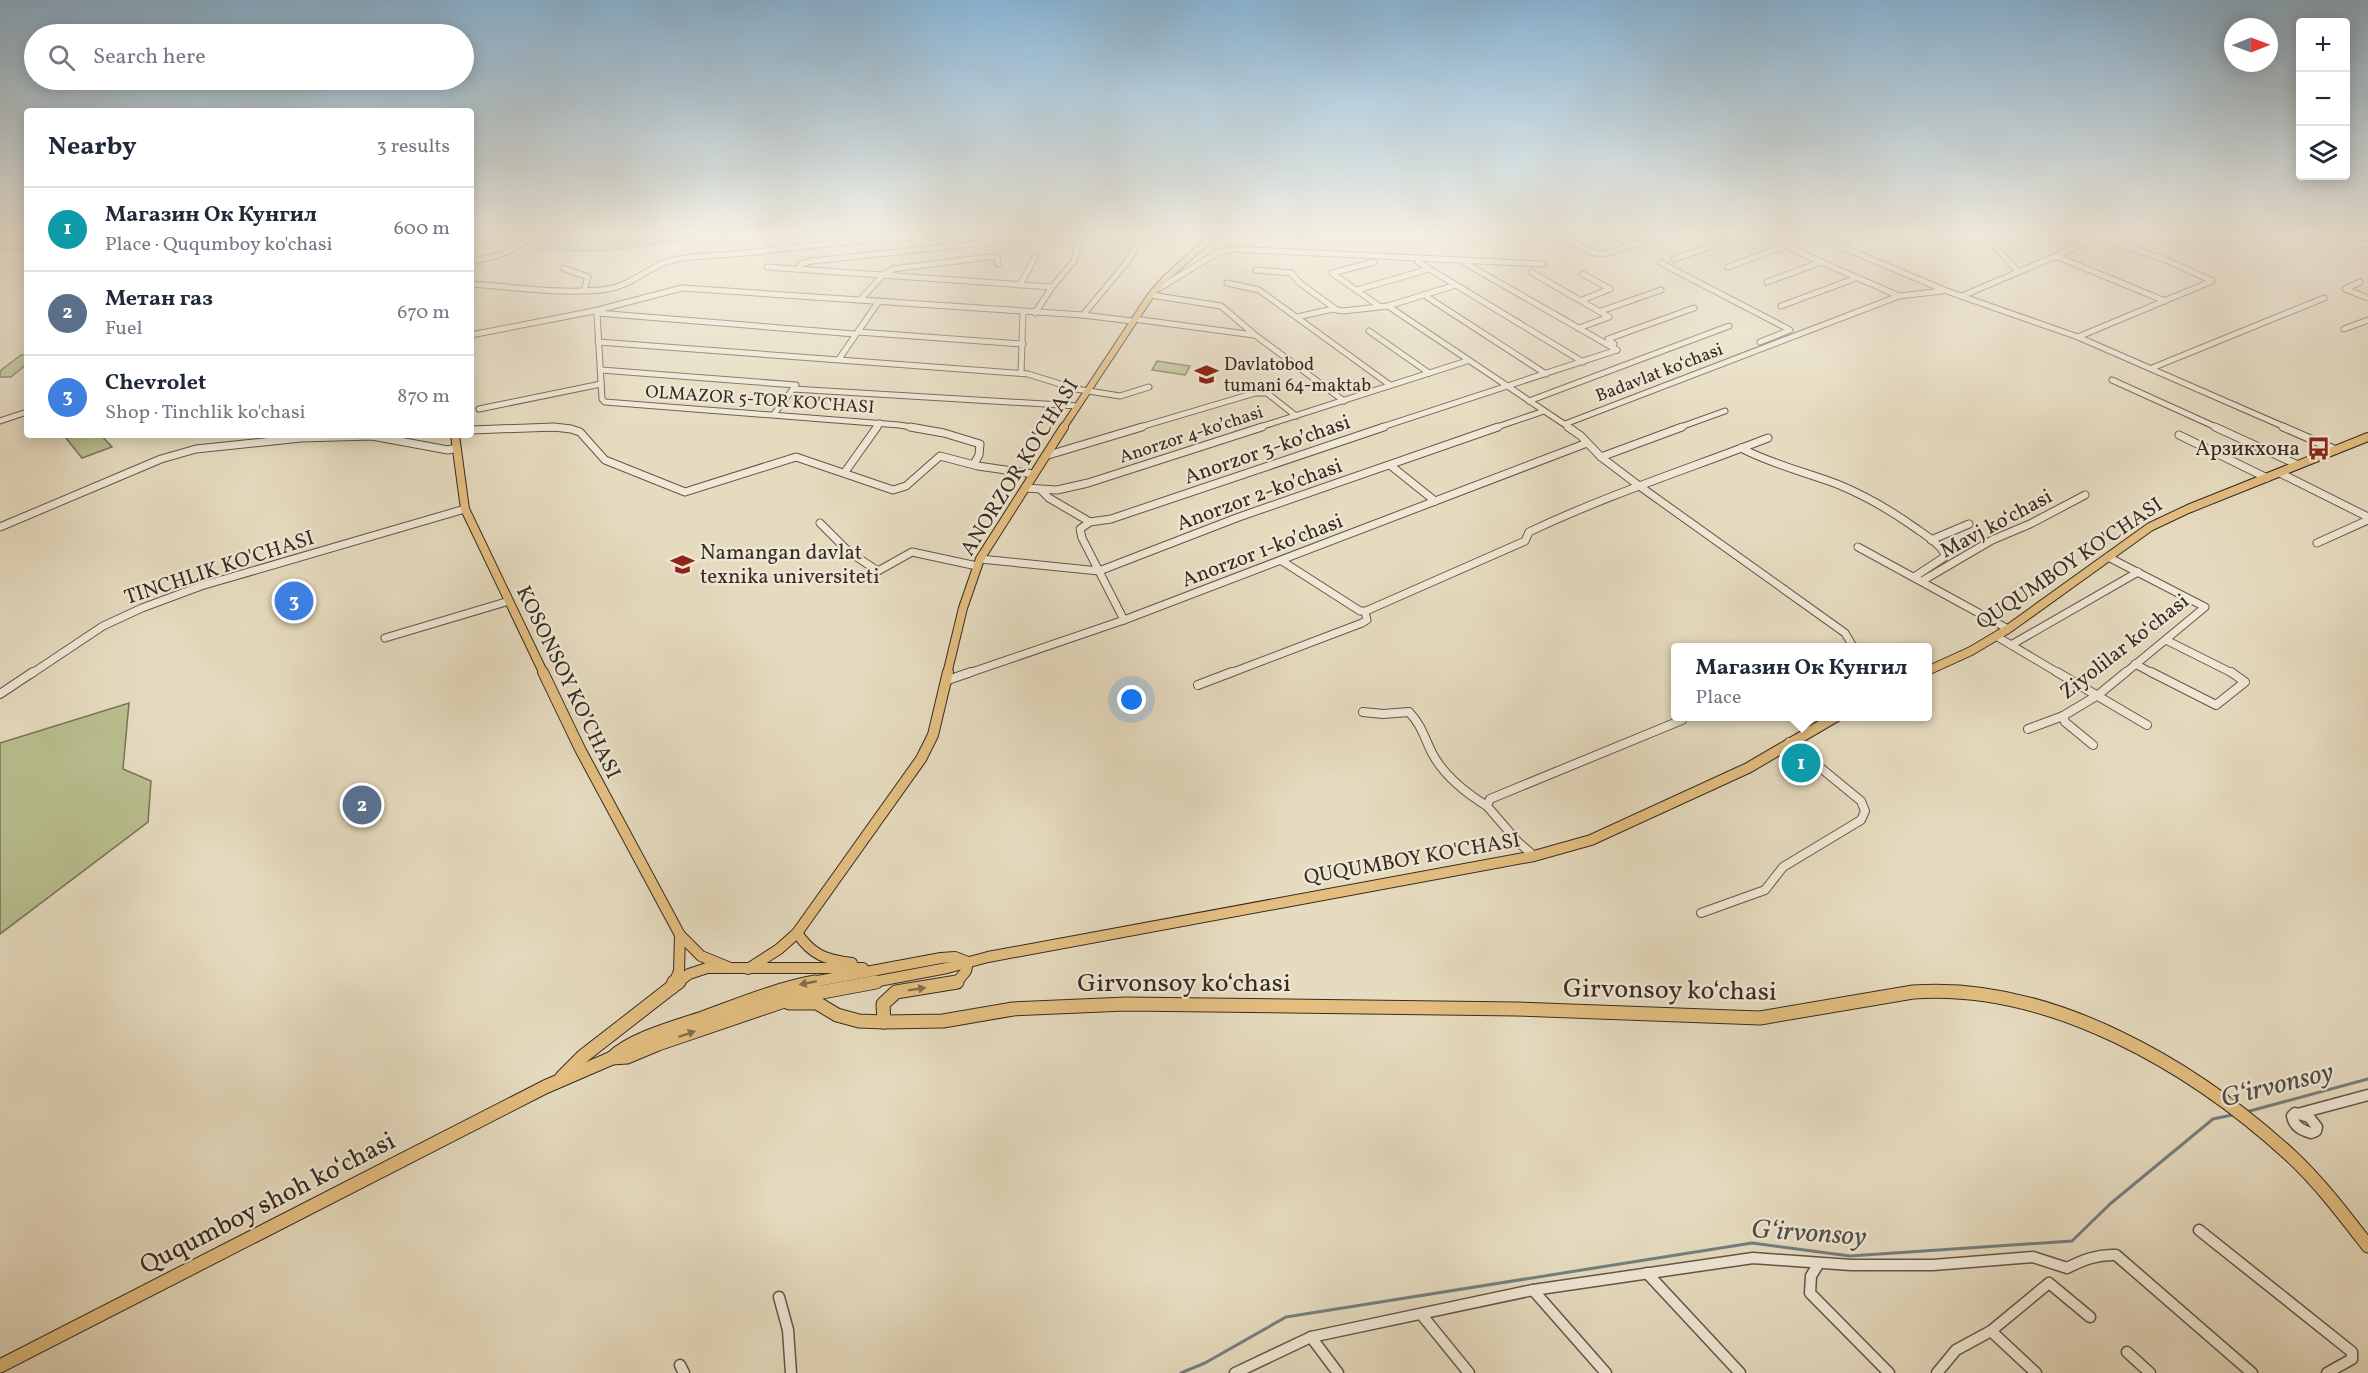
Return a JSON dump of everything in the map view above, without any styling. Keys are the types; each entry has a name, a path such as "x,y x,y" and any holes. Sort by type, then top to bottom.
{"main road":[{"name":"ANORZOR KO'CHASI","path":"747,969 779,949 798,933 926,751 933,735 963,608 979,563 1087,390 1150,297"},
{"name":"QUQUMBOY KO'CHASI","path":"1932,668 2008,629 2159,522 2188,508 2368,436"},
{"name":"KOSONSOY KO’CHASI","path":"455,438 465,508 580,749 680,935"},
{"name":"QUQUMBOY KO'CHASI","path":"771,1004 804,995 968,962 1534,856 1591,840 1748,768 1789,742 1829,721"},
{"path":"798,933 808,950 817,956 838,962 886,968"},
{"path":"680,935 694,952 709,962 728,967 747,969 886,968"},
{"path":"672,987 679,971 680,935"},
{"path":"557,1082 700,1017 792,986 941,958 955,957 968,962 966,972 957,982 896,992 888,996 882,1004 884,1022"},
{"path":"557,1082 582,1057 697,970 728,967"},
{"name":"Girvonsoy koʻchasi","path":"771,1004 817,1003 837,1015 859,1021 884,1022 943,1021 1013,1009 1126,1004 1516,1009 1760,1018 1794,1016 1900,993 1948,990 1995,995 2055,1012 2124,1042 2194,1079 2291,1156 2332,1200 2368,1246"},
{"path":"615,1057 771,1004"},
{"path":"613,1035 615,1057"},
{"name":"Ququmboy shoh koʻchasi","path":"0,1365 557,1082"}],"street":[{"path":"474,334 595,312 649,297"},
{"path":"817,297 1083,315 1255,335"},
{"path":"1035,313 1046,297"},
{"path":"1083,315 1098,297"},
{"path":"1174,297 1221,306 1255,335 1344,401"},
{"path":"1269,297 1390,385"},
{"path":"1319,297 1343,312 1388,306 1417,297"},
{"path":"1367,297 1379,306"},
{"path":"1427,297 1546,374"},
{"path":"1476,297 1583,362"},
{"path":"1524,297 1617,350"},
{"path":"1576,297 1608,315 1608,318 1579,328"},
{"path":"1582,300 1589,297"},
{"path":"1601,311 1641,297"},
{"path":"1727,297 1790,330 1760,342"},
{"path":"1781,306 1805,297"},
{"name":"Badavlat koʻchasi","path":"1565,424 1896,297"},
{"path":"1965,297 2078,337 2337,450"},
{"path":"2155,297 2165,301"},
{"path":"2078,337 2174,297"},
{"path":"2152,368 2324,298"},
{"path":"838,359 879,301"},
{"path":"1388,306 1467,361 1565,424 1601,457 1638,485 1835,625 1845,633 1851,643"},
{"path":"1617,350 1618,348 1608,339 1694,308"},
{"path":"1297,317 1337,310"},
{"path":"595,312 1023,344"},
{"path":"479,409 601,384 595,312"},
{"path":"1021,373 1023,312"},
{"path":"2344,329 2368,320"},
{"path":"1529,401 1729,326"},
{"path":"1369,331 1429,374"},
{"path":"598,342 1021,373 1120,396 1149,387"},
{"name":"Аnorzor 3-koʼchasi","path":"1090,522 1111,519 1617,350"},
{"name":"Аnorzor 4-koʼchasi","path":"1025,488 1042,491 1057,490 1088,483 1467,361"},
{"path":"601,370 796,385 774,414"},
{"path":"2112,380 2298,465"},
{"name":"OLMAZOR 5-TOR KO'CHASI","path":"601,384 602,399 610,403 880,423 944,433 980,444 979,455 974,464"},
{"path":"793,389 1077,406"},
{"path":"1045,456 1255,393 1266,393 1296,416"},
{"name":"Аnorzor 2-koʼchasi","path":"820,523 849,552 878,571 912,552 979,563 1098,571 1239,517 1545,411"},
{"path":"1601,457 1725,411"},
{"path":"0,421 24,413"},
{"path":"845,472 880,423"},
{"path":"474,430 531,427 571,429 580,432 606,460 685,492 796,456 895,491 903,488 938,456 948,456 974,464 1034,474"},
{"path":"2180,435 2266,478"},
{"path":"0,527 161,459 196,449 301,438"},
{"path":"383,438 448,450 457,448"},
{"path":"1365,612 1525,541 1529,532 1638,485 1673,475 1768,438"},
{"name":"Аnorzor 1-koʼchasi","path":"945,681 1124,620 1587,443"},
{"name":"Mavj koʻchasi","path":"1741,448 1762,460 1841,486 1873,502 1941,547 1944,556 1914,577"},
{"path":"1390,465 1436,501"},
{"path":"2280,473 2368,518"},
{"path":"1042,491 1049,498 1090,522 1080,529 1086,548 1124,620"},
{"name":"Mavj koʻchasi","path":"1922,581 1992,540 2030,524 2085,495"},
{"name":"TINCHLIK KO'CHASI","path":"0,694 94,632 152,604 201,586 465,508"},
{"path":"2317,543 2368,518"},
{"name":"Mavj koʻchasi","path":"1931,540 1969,524"},
{"path":"1858,547 2008,629"},
{"path":"2108,556 2138,572"},
{"path":"1198,685 1367,620 1365,612 1282,561"},
{"path":"2011,645 2138,572"},
{"name":"Ziyolilar koʻchasi","path":"2028,729 2063,716 2098,694 2205,607 2138,572"},
{"path":"385,638 509,601"},
{"path":"1996,636 2098,694 2147,725"},
{"path":"2135,664 2216,705 2245,682 2241,677 2166,640"},
{"path":"1363,712 1383,714 1409,712 1437,760 1471,794 1487,806 1518,842 1534,856"},
{"name":"Ziyolilar koʻchasi","path":"2063,716 2065,722 2093,745"},
{"path":"1487,806 1490,799 1498,795 1680,721"},
{"path":"1701,913 1765,890 1783,867 1861,820 1865,812 1860,801 1789,742"},
{"path":"2301,1113 2368,1095"},
{"path":"2199,1230 2352,1352 2352,1359 2326,1373"},
{"path":"1235,1373 1311,1337 1533,1290 1753,1258 1819,1263 1933,1265 2033,1257 2067,1268 2090,1257 2103,1254 2116,1255 2252,1373"},
{"path":"1819,1263 1810,1276 1810,1293 1889,1373"},
{"path":"1647,1273 1740,1373"},
{"path":"1937,1373 1956,1350 1991,1331 2049,1283 2090,1317"},
{"path":"1533,1290 1606,1373"},
{"path":"779,1297 788,1330 791,1373"},
{"path":"1421,1314 1469,1373"},
{"path":"1991,1331 2036,1373"},
{"path":"1311,1337 1338,1373"},
{"path":"2127,1352 2150,1373"}],"green space":[{"path":"24,355 24,366 11,377 0,377 0,371"},
{"path":"1157,361 1190,366 1185,375 1152,370"},
{"path":"66,438 104,438 112,447 82,458"},
{"path":"129,703 123,769 151,781 148,822 0,934 0,743"}],"waterway":[{"name":"G‘irvonsoy","path":"2246,1112 2368,1079"},
{"name":"G‘irvonsoy","path":"1181,1373 1205,1363 1286,1317 1752,1243 1850,1256 2072,1241 2110,1204 2213,1119 2232,1115"}],"place":[{"name":"Davlatobod tumani 64-maktab","path":"1206,374"},
{"name":"Арзикхона","path":"2318,448"},
{"name":"Namangan davlat texnika universiteti","path":"682,564"},
{"name":"Chevrolet","path":"294,601"},
{"name":"Магазин Ок Кунгил","path":"1801,763"},
{"name":"Метан газ","path":"362,805"}]}
